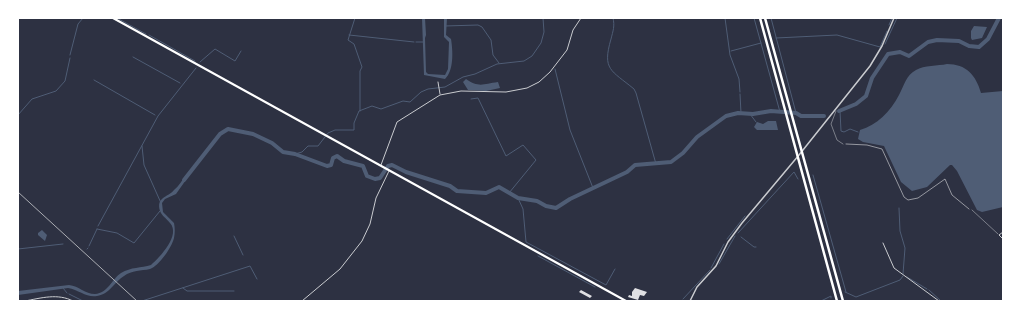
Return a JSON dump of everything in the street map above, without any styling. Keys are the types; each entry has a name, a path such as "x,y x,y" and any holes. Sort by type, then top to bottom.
{"highway":[{"path":"760,18 837,301"},
{"path":"765,18 843,301"}],"main road":[{"path":"113,18 626,301"}],"street":[{"path":"381,165 397,122 440,95 461,91 506,92 532,86 550,72 567,50 573,30 581,18"},
{"path":"690,301 697,288 716,266 734,233 792,164 878,54 894,18"},
{"path":"438,82 440,95"},
{"path":"302,301 340,270 362,241 370,224 376,198 389,170"},
{"path":"1003,232 999,235 1003,239"},
{"path":"883,243 894,268 939,301"},
{"path":"25,301 58,296 72,301"}],"lane":[{"path":"835,110 836,112 831,124 837,140 843,144"},
{"path":"972,210 999,235"}],"path":[{"path":"843,144 867,145 882,149 904,197 908,200 918,198 945,179 955,198 972,210"}],"water":[{"path":"422,18 425,18 426,72 428,74 445,75 448,69 449,42 444,37 444,18 447,18 446,35 451,39 452,55 450,71 445,79 424,75"},
{"path":"974,26 987,27 982,38 972,40 971,31"},
{"path":"947,64 965,68 973,76 981,93 1003,91 1003,207 982,212 977,210 957,171 952,165 950,165 927,187 912,191 901,182 884,146 863,142 858,139 860,130 872,125 887,112 913,72 923,67"},
{"path":"466,79 474,84 498,82 500,88 486,91 468,90 463,82"},
{"path":"768,121 776,121 778,130 757,130 754,127 757,122 763,124"},
{"path":"186,175 188,177 176,194 165,199 162,203 163,212 174,223 175,230 173,242 168,251 154,267 127,274 105,293 97,296 86,295 68,288 18,295 18,291 69,285 91,294 95,294 107,288 121,273 151,265 168,246 173,234 173,228 160,211 159,206 161,200 179,185"},
{"path":"42,230 47,235 45,241 38,235 38,233"}],"building":[{"path":"635,288 647,292 644,296 640,295 638,300 628,297 629,295 632,296 632,292"},
{"path":"581,290 592,296 590,298 579,292"}],"waterway":[{"path":"70,55 78,24 83,18"},
{"path":"117,18 146,34"},
{"path":"355,18 348,40 354,44 362,67 360,71 360,111"},
{"path":"295,154 302,152 308,146 318,146 328,133 335,130 354,130 354,123 359,111 372,106 381,109 403,101 410,102 421,92 428,89 445,87 463,77 475,74 497,64 524,61 532,56 541,43 544,32 543,18"},
{"path":"613,18 614,26 608,49 608,63 614,73 634,89 636,93 656,164"},
{"path":"725,18 730,55 739,79 740,92"},
{"path":"754,18 780,112"},
{"path":"771,18 796,113"},
{"path":"889,25 892,18"},
{"path":"885,44 897,18"},
{"path":"839,111 856,104 866,96 872,78 888,54 900,52 909,56 928,42 937,40 959,41 969,46 979,47 988,39 999,18"},
{"path":"445,26 478,25 482,27 491,40 493,55 499,63"},
{"path":"776,38 837,35 880,47 887,31"},
{"path":"149,35 195,61"},
{"path":"349,35 414,42"},
{"path":"416,42 423,42"},
{"path":"731,51 761,43"},
{"path":"200,62 215,49 235,61 241,51"},
{"path":"133,57 180,83"},
{"path":"18,115 32,99 56,91 65,81 70,58"},
{"path":"98,226 158,116 196,68"},
{"path":"555,69 570,130 593,188"},
{"path":"94,80 155,115"},
{"path":"740,94 741,113"},
{"path":"471,99 478,98 506,156 523,145 536,160 509,193"},
{"path":"184,180 220,134 228,129 253,134 272,143 283,152 295,154 327,166 331,165 333,158 337,156 344,161 363,166 367,176 375,179 380,178 388,166 392,165 406,172 450,186 457,191 486,193 499,187 518,198 537,201 546,206 556,208 570,199 627,172 635,165 671,162 683,153 697,137 726,116 738,113 753,114 771,111 796,113 801,116 824,116"},
{"path":"840,111 841,131 844,132 850,129 858,132"},
{"path":"750,114 756,122"},
{"path":"142,146 144,165 161,203"},
{"path":"738,233 794,172 798,179"},
{"path":"813,175 846,292"},
{"path":"518,198 523,209 526,242 606,285 615,269"},
{"path":"899,208 900,231 905,248 903,274"},
{"path":"97,229 117,233 134,243 160,211"},
{"path":"727,239 745,216"},
{"path":"89,246 97,229"},
{"path":"234,236 243,255"},
{"path":"719,264 735,236"},
{"path":"741,237 756,247"},
{"path":"18,249 63,244"},
{"path":"711,268 724,244"},
{"path":"538,256 595,287"},
{"path":"142,301 250,266 257,279"},
{"path":"683,299 710,270"},
{"path":"845,292 856,297 900,280 903,276"},
{"path":"907,277 927,289"},
{"path":"63,288 67,293"},
{"path":"183,288 187,291 234,291"},
{"path":"929,290 941,301"},
{"path":"69,294 83,301"},
{"path":"821,301 831,296 831,298"}],"railway":[{"path":"18,192 137,301"}]}
